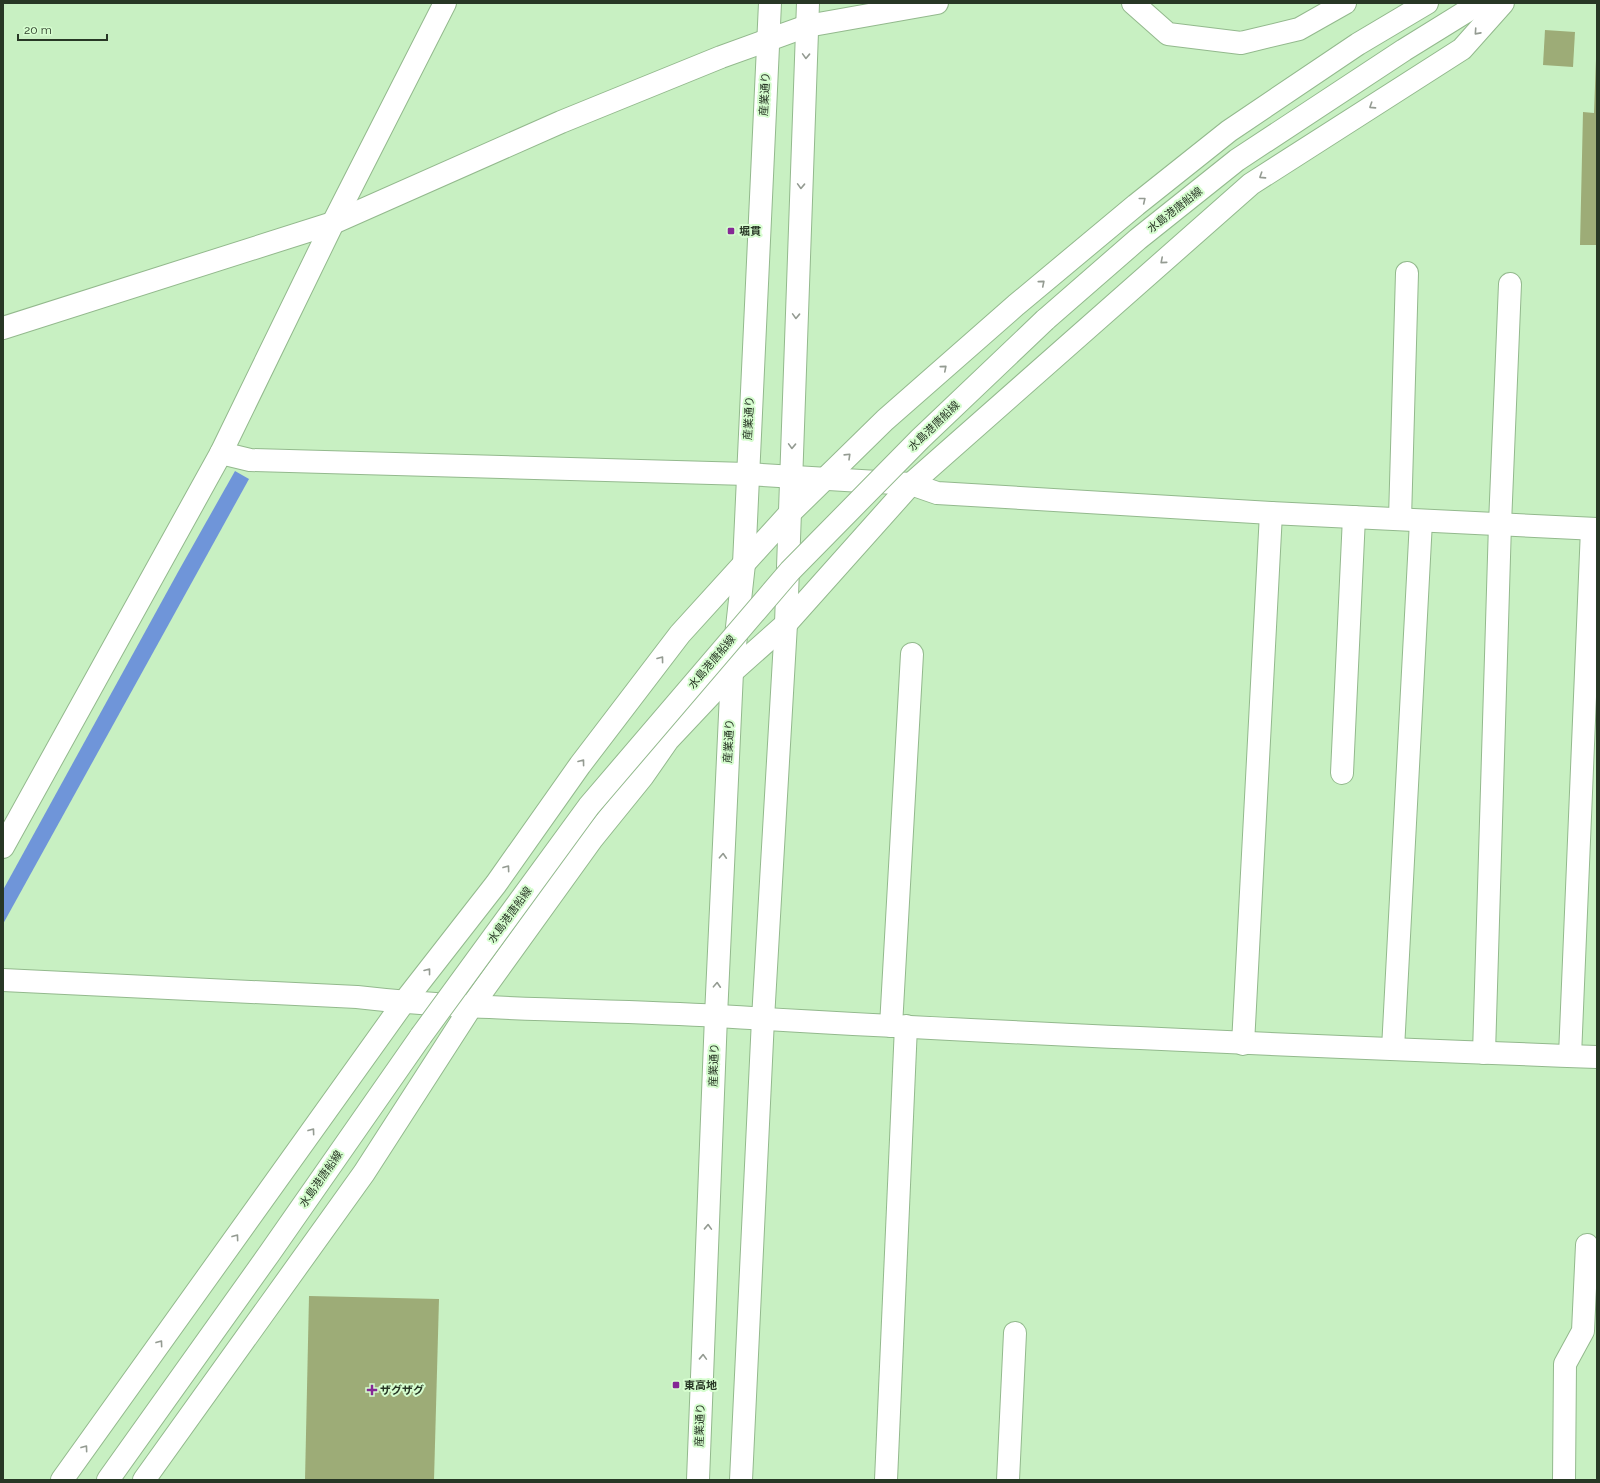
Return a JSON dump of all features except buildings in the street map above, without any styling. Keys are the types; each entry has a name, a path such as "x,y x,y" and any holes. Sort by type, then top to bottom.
{"street":[{"path":"3,847 221,453 333,222 445,3"},
{"name":"産業通り","path":"698,1480 716,1016 732,672 744,564 770,3"},
{"path":"741,1480 763,1019 786,624 790,477 808,3"},
{"path":"3,328 333,222 561,122 807,26 937,3"},
{"path":"1133,3 1168,34 1241,43 1299,30 1346,3"},
{"path":"62,1480 404,1002 496,884 580,765 680,634 790,513 885,420 1016,305 1136,205 1228,132 1358,44 1427,3"},
{"name":"水島港唐船線","path":"108,1480 269,1254 421,1036 589,806 790,571 915,445 1045,320 1138,239 1237,160 1404,50 1480,3"},
{"path":"144,1480 364,1174 470,1007 592,839 642,776 668,740 732,672 786,624 911,484 1250,184 1462,49 1503,3"},
{"path":"1393,1049 1410,520 1407,273"},
{"path":"1484,1053 1500,524 1510,284"},
{"path":"221,453 250,460 747,474 911,484 937,493 1270,513 1594,529 1570,1056"},
{"path":"1243,1044 1270,513"},
{"path":"1342,773 1354,517"},
{"path":"886,1480 899,1026 912,654"},
{"path":"3,980 357,996 404,1002 470,1007 716,1016 1243,1044 1597,1057"},
{"path":"1564,1480 1566,1364 1583,1331 1587,1245"},
{"path":"1008,1480 1015,1333"}],"water":[{"path":"235,471 249,479 3,924 3,890"}],"place":[{"name":"堀貫","path":"731,231"},
{"name":"東高地","path":"676,1385"},
{"name":"ザグザグ","path":"372,1390"}]}
